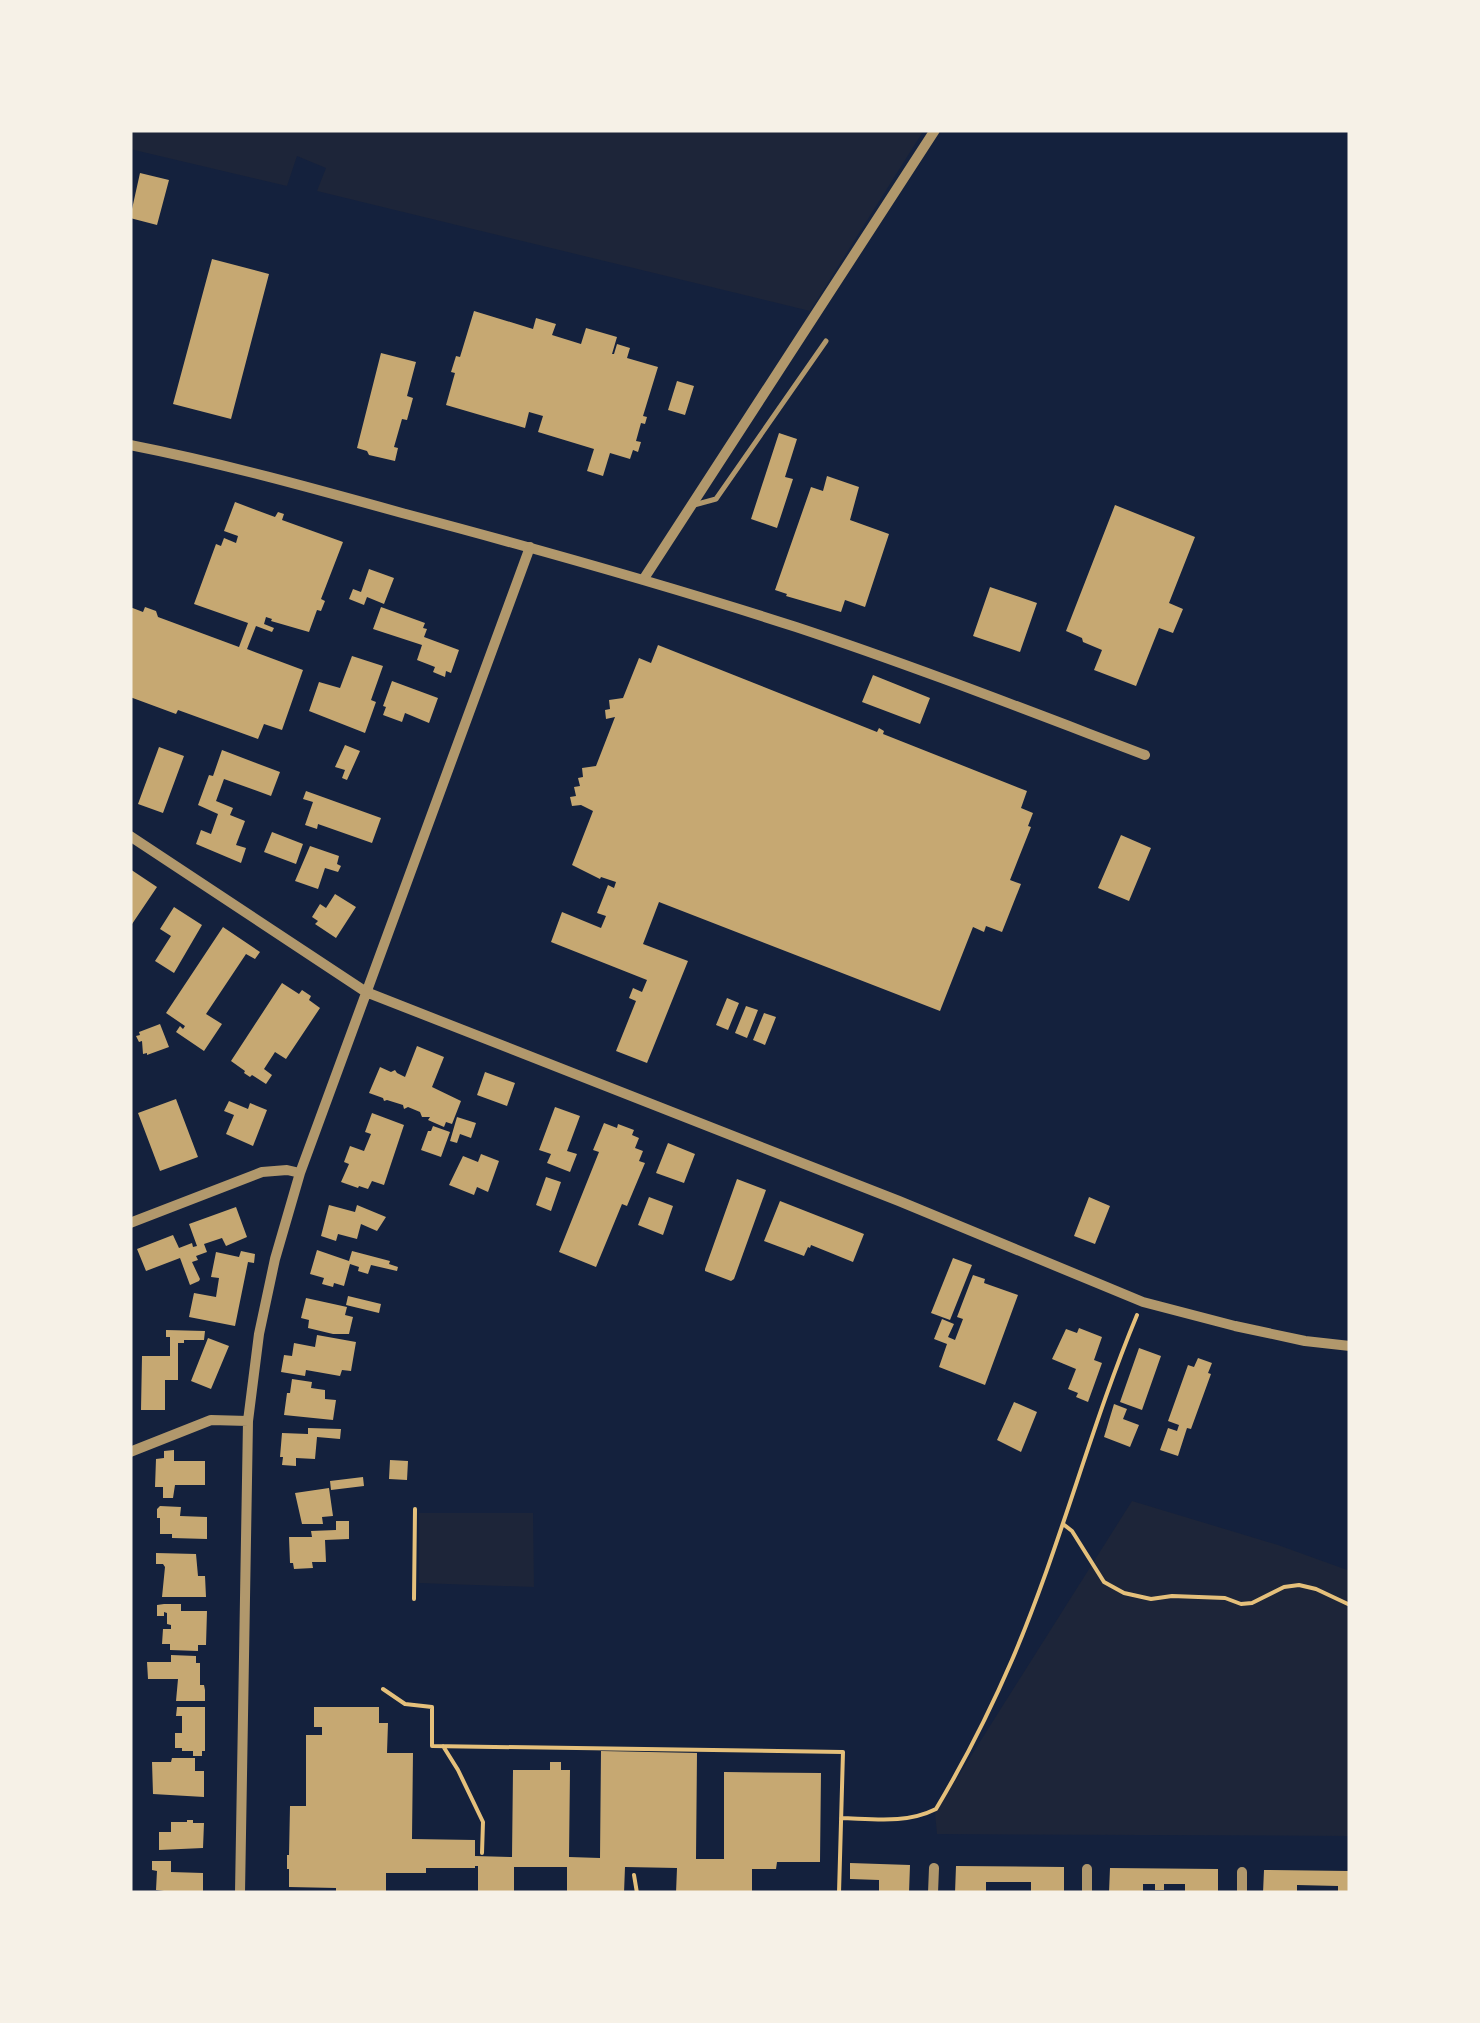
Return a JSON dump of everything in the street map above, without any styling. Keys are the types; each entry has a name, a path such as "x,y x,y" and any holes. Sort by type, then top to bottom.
{"street":[{"path":"643,580 935,130"},
{"path":"130,445 212,461 643,580 958,683 1145,755"},
{"path":"240,1893 248,1421 271,1277 291,1199 530,547"},
{"path":"130,836 366,992 899,1201 1142,1302 1234,1326 1350,1346"},
{"path":"130,1223 262,1172 286,1170 300,1174"},
{"path":"130,1452 210,1420 248,1421"},
{"path":"933,1893 934,1868"},
{"path":"1087,1893 1088,1869"},
{"path":"1242,1872 1242,1893"}],"lane":[{"path":"691,506 716,500 826,341"}],"path":[{"path":"841,1818 905,1820 936,1809 1012,1660 1142,1302"},
{"path":"414,1598 415,1509"},
{"path":"1062,1524 1072,1531 1104,1582 1124,1594 1152,1599 1225,1598 1241,1604 1252,1603 1284,1586 1299,1585 1350,1605"},
{"path":"383,1689 406,1704 432,1707 432,1746 843,1752 839,1893"},
{"path":"442,1746 483,1822 482,1853"},
{"path":"634,1874 637,1893"}],"shaded area":[{"path":"130,130 924,130 810,311 317,191 326,168 297,156 287,186 130,149"},
{"path":"1132,1501 1350,1571 1350,1836 937,1834 935,1813"},
{"path":"419,1513 533,1513 534,1587 419,1583"}],"building":[{"path":"140,173 169,180 157,225 130,218"},
{"path":"212,259 269,274 231,419 173,404"},
{"path":"474,311 533,329 536,318 556,324 552,335 581,344 586,328 617,337 612,354 617,344 630,348 627,358 658,367 643,416 647,417 645,424 641,423 636,441 641,442 638,452 633,450 630,459 610,453 603,476 587,471 594,449 538,432 543,416 529,412 525,428 446,405 455,373 451,372 456,356 460,357"},
{"path":"381,353 416,362 407,396 413,398 394,447 398,448 395,461 357,448"},
{"path":"677,381 694,386 685,415 668,410"},
{"path":"779,433 797,439 785,477 793,479 777,528 751,519"},
{"path":"827,476 859,487 850,520 889,534 865,607 845,600 841,612 775,590 811,487 823,491"},
{"path":"235,502 275,517 278,512 284,514 282,520 343,542 321,599 325,601 309,632 266,617 264,624 274,628 272,632 256,626 247,649 303,670 282,730 264,724 258,739 130,697 130,607 156,611 158,617 239,647 248,623 194,604 216,544 221,546 224,538 236,543 238,536 224,531"},
{"path":"1115,505 1195,537 1169,603 1183,609 1173,633 1159,628 1136,686 1094,670 1102,650 1066,631"},
{"path":"369,569 394,578 384,604 367,597 364,605 349,599 353,589 361,592"},
{"path":"990,587 1037,603 1020,652 973,636"},
{"path":"381,607 425,623 424,637 459,650 451,673 446,671 445,677 433,672 435,667 417,660 422,645 373,629"},
{"path":"658,645 877,732 879,728 883,734 1027,791 1021,808 1033,813 1028,826 1031,827 1010,880 1021,884 1002,932 986,926 984,932 973,927 940,1011 659,902 643,944 688,961 647,1063 616,1051 636,1001 629,998 633,988 642,992 647,980 551,942 562,912 601,928 606,916 597,913 608,885 614,888 616,882 572,865 593,811 581,805 572,806 570,797 576,796 574,787 580,786 582,768 596,766 615,717 606,719 609,700 623,698 639,658 651,663"},
{"path":"352,656 383,666 365,733 309,711 319,682 340,688"},
{"path":"873,675 930,698 920,724 862,702"},
{"path":"392,681 438,698 429,723 405,713 402,722 383,715"},
{"path":"345,745 360,751 347,780 342,778 345,770 335,767"},
{"path":"159,747 184,756 163,813 138,804"},
{"path":"222,750 280,772 271,796 224,779 216,801 233,808 230,815 245,821 236,845 246,848 241,863 196,844 201,830 211,834 218,814 198,805"},
{"path":"306,791 381,818 372,843 318,824 317,829 305,825 313,802 303,799"},
{"path":"272,832 303,844 296,864 264,852"},
{"path":"1121,835 1151,848 1129,901 1098,888"},
{"path":"310,846 339,856 337,864 341,866 338,872 325,868 318,889 295,881"},
{"path":"130,869 157,887 130,927"},
{"path":"335,894 356,907 336,938 315,924 318,921 312,917 320,904 326,908"},
{"path":"174,907 202,925 174,973 155,961 171,936 160,929"},
{"path":"223,927 260,952 255,959 246,954 206,1014 222,1024 204,1051 176,1032 185,1026 166,1013"},
{"path":"282,983 299,994 302,990 320,1008 286,1059 275,1052 264,1069 272,1075 266,1084 231,1061"},
{"path":"727,998 739,1003 728,1030 716,1025"},
{"path":"746,1006 758,1010 747,1038 735,1033"},
{"path":"764,1013 776,1017 765,1045 753,1040"},
{"path":"160,1024 169,1047 143,1054 142,1041 136,1036"},
{"path":"417,1046 444,1057 432,1087 461,1101 452,1124 446,1122 444,1127 428,1120 430,1117 422,1117 420,1112 369,1093 380,1067 405,1077"},
{"path":"485,1072 515,1083 507,1106 477,1095"},
{"path":"176,1099 198,1157 160,1171 138,1113"},
{"path":"229,1101 248,1109 250,1103 267,1110 253,1146 226,1134 234,1115 224,1111"},
{"path":"555,1107 580,1116 567,1151 577,1154 570,1172 547,1163 551,1154 539,1150"},
{"path":"372,1113 404,1125 384,1185 372,1181 368,1189 358,1188 341,1182 349,1164 344,1162 350,1146 364,1151 371,1134 365,1132"},
{"path":"457,1117 476,1123 471,1138 460,1134 457,1143 450,1141"},
{"path":"604,1123 634,1130 632,1135 639,1138 635,1148 643,1151 639,1161 645,1163 627,1206 622,1204 596,1267 559,1252 599,1152 593,1150"},
{"path":"433,1126 450,1132 441,1157 421,1150"},
{"path":"668,1143 695,1154 684,1183 656,1173"},
{"path":"481,1154 499,1161 488,1192 477,1187 474,1195 449,1185 463,1156 478,1162"},
{"path":"546,1177 561,1182 551,1211 536,1205"},
{"path":"737,1179 766,1190 731,1281 705,1269"},
{"path":"649,1197 673,1206 663,1235 638,1225"},
{"path":"1089,1197 1110,1206 1095,1244 1074,1236"},
{"path":"780,1201 864,1234 853,1262 811,1245 804,1256 764,1241"},
{"path":"329,1205 355,1212 357,1205 386,1217 377,1231 361,1224 357,1239 338,1234 336,1241 321,1236"},
{"path":"236,1207 247,1237 226,1246 222,1238 204,1244 207,1252 192,1262 199,1281 190,1285 180,1258 146,1271 137,1249 173,1235 179,1248 192,1243 197,1246 189,1224"},
{"path":"317,1250 349,1261 352,1251 390,1261 398,1267 397,1271 371,1265 368,1274 350,1264 344,1286 334,1283 333,1287 322,1284 324,1278 310,1274"},
{"path":"241,1251 255,1254 254,1263 248,1262 235,1326 189,1317 194,1293 216,1297 219,1278 211,1277 216,1252 239,1257"},
{"path":"953,1258 972,1265 950,1320 931,1313"},
{"path":"973,1275 1018,1295 985,1385 939,1367 947,1344 934,1339 942,1319 954,1324 948,1337 955,1340 963,1319 957,1317"},
{"path":"348,1296 381,1304 379,1313 346,1305"},
{"path":"306,1298 347,1307 345,1315 353,1317 349,1334 308,1328 309,1320 301,1318"},
{"path":"1079,1328 1102,1337 1094,1360 1102,1363 1088,1402 1068,1389 1076,1369 1052,1359 1066,1329 1077,1333"},
{"path":"166,1330 205,1331 204,1340 178,1343 178,1380 165,1380 165,1410 141,1410 142,1356 170,1356"},
{"path":"317,1335 356,1342 351,1371 342,1370 340,1376 306,1370 305,1376 281,1372 284,1355 292,1356 294,1343 315,1347"},
{"path":"208,1338 229,1346 211,1389 191,1381"},
{"path":"1139,1348 1161,1356 1142,1410 1120,1402"},
{"path":"1198,1358 1212,1363 1208,1373 1211,1374 1178,1456 1160,1450 1168,1428 1177,1431 1179,1425 1168,1421 1188,1365 1194,1367"},
{"path":"292,1379 312,1382 311,1388 325,1390 325,1399 336,1400 333,1420 284,1415"},
{"path":"1014,1402 1037,1412 1021,1452 997,1440"},
{"path":"1114,1404 1127,1409 1123,1419 1139,1425 1130,1447 1104,1437"},
{"path":"308,1428 341,1429 340,1439 317,1437 315,1459 296,1458 296,1466 282,1465 282,1433 308,1434"},
{"path":"174,1450 174,1461 205,1461 205,1485 175,1485 173,1498 163,1498 163,1487 155,1487 156,1459 164,1458 164,1451"},
{"path":"390,1460 408,1461 407,1480 389,1479"},
{"path":"363,1477 364,1486 331,1490 330,1481"},
{"path":"329,1488 333,1516 322,1517 323,1524 302,1524 295,1493"},
{"path":"160,1506 181,1507 180,1516 207,1517 207,1539 160,1534"},
{"path":"336,1521 349,1521 349,1539 325,1540 326,1562 312,1562 313,1568 294,1569 290,1563 289,1537 312,1537 311,1531 336,1530"},
{"path":"156,1553 196,1554 198,1576 205,1576 206,1597 162,1597 165,1567 156,1564"},
{"path":"181,1604 181,1611 207,1611 206,1645 198,1645 198,1651 170,1650 170,1644 162,1644 163,1629 171,1629 171,1625 167,1624 167,1613 157,1616 157,1605"},
{"path":"171,1655 196,1656 205,1701 176,1701 178,1679 148,1679 147,1662 171,1662"},
{"path":"177,1707 205,1707 202,1756 175,1748 175,1733 182,1733 182,1716 176,1716"},
{"path":"314,1707 379,1707 379,1723 388,1723 387,1753 413,1753 412,1839 475,1840 475,1856 512,1857 513,1770 550,1770 550,1762 561,1762 561,1770 570,1770 569,1857 600,1858 601,1751 697,1753 696,1859 724,1859 724,1772 821,1773 820,1862 777,1862 776,1869 752,1869 752,1893 676,1893 677,1868 625,1867 624,1893 567,1893 567,1867 514,1867 514,1893 478,1893 478,1866 426,1868 426,1873 386,1873 386,1893 336,1893 336,1888 289,1887 290,1806 306,1806 306,1735 322,1735 322,1727 314,1727"},
{"path":"172,1758 195,1758 195,1771 204,1771 204,1797 153,1794 152,1762 171,1762"},
{"path":"171,1822 204,1823 203,1848 159,1850 159,1832 171,1832"},
{"path":"152,1861 171,1861 171,1872 203,1873 203,1893 156,1890 157,1871 152,1870"},
{"path":"850,1863 910,1865 909,1893 879,1893 879,1880 850,1879"},
{"path":"956,1866 1064,1867 1064,1893 1031,1893 1031,1882 986,1882 986,1893 955,1893"},
{"path":"1110,1868 1218,1869 1218,1893 1185,1893 1185,1884 1164,1884 1164,1890 1155,1890 1155,1884 1143,1884 1143,1893 1109,1893"},
{"path":"1264,1870 1350,1871 1350,1893 1338,1893 1338,1886 1297,1885 1297,1893 1263,1893"}]}
